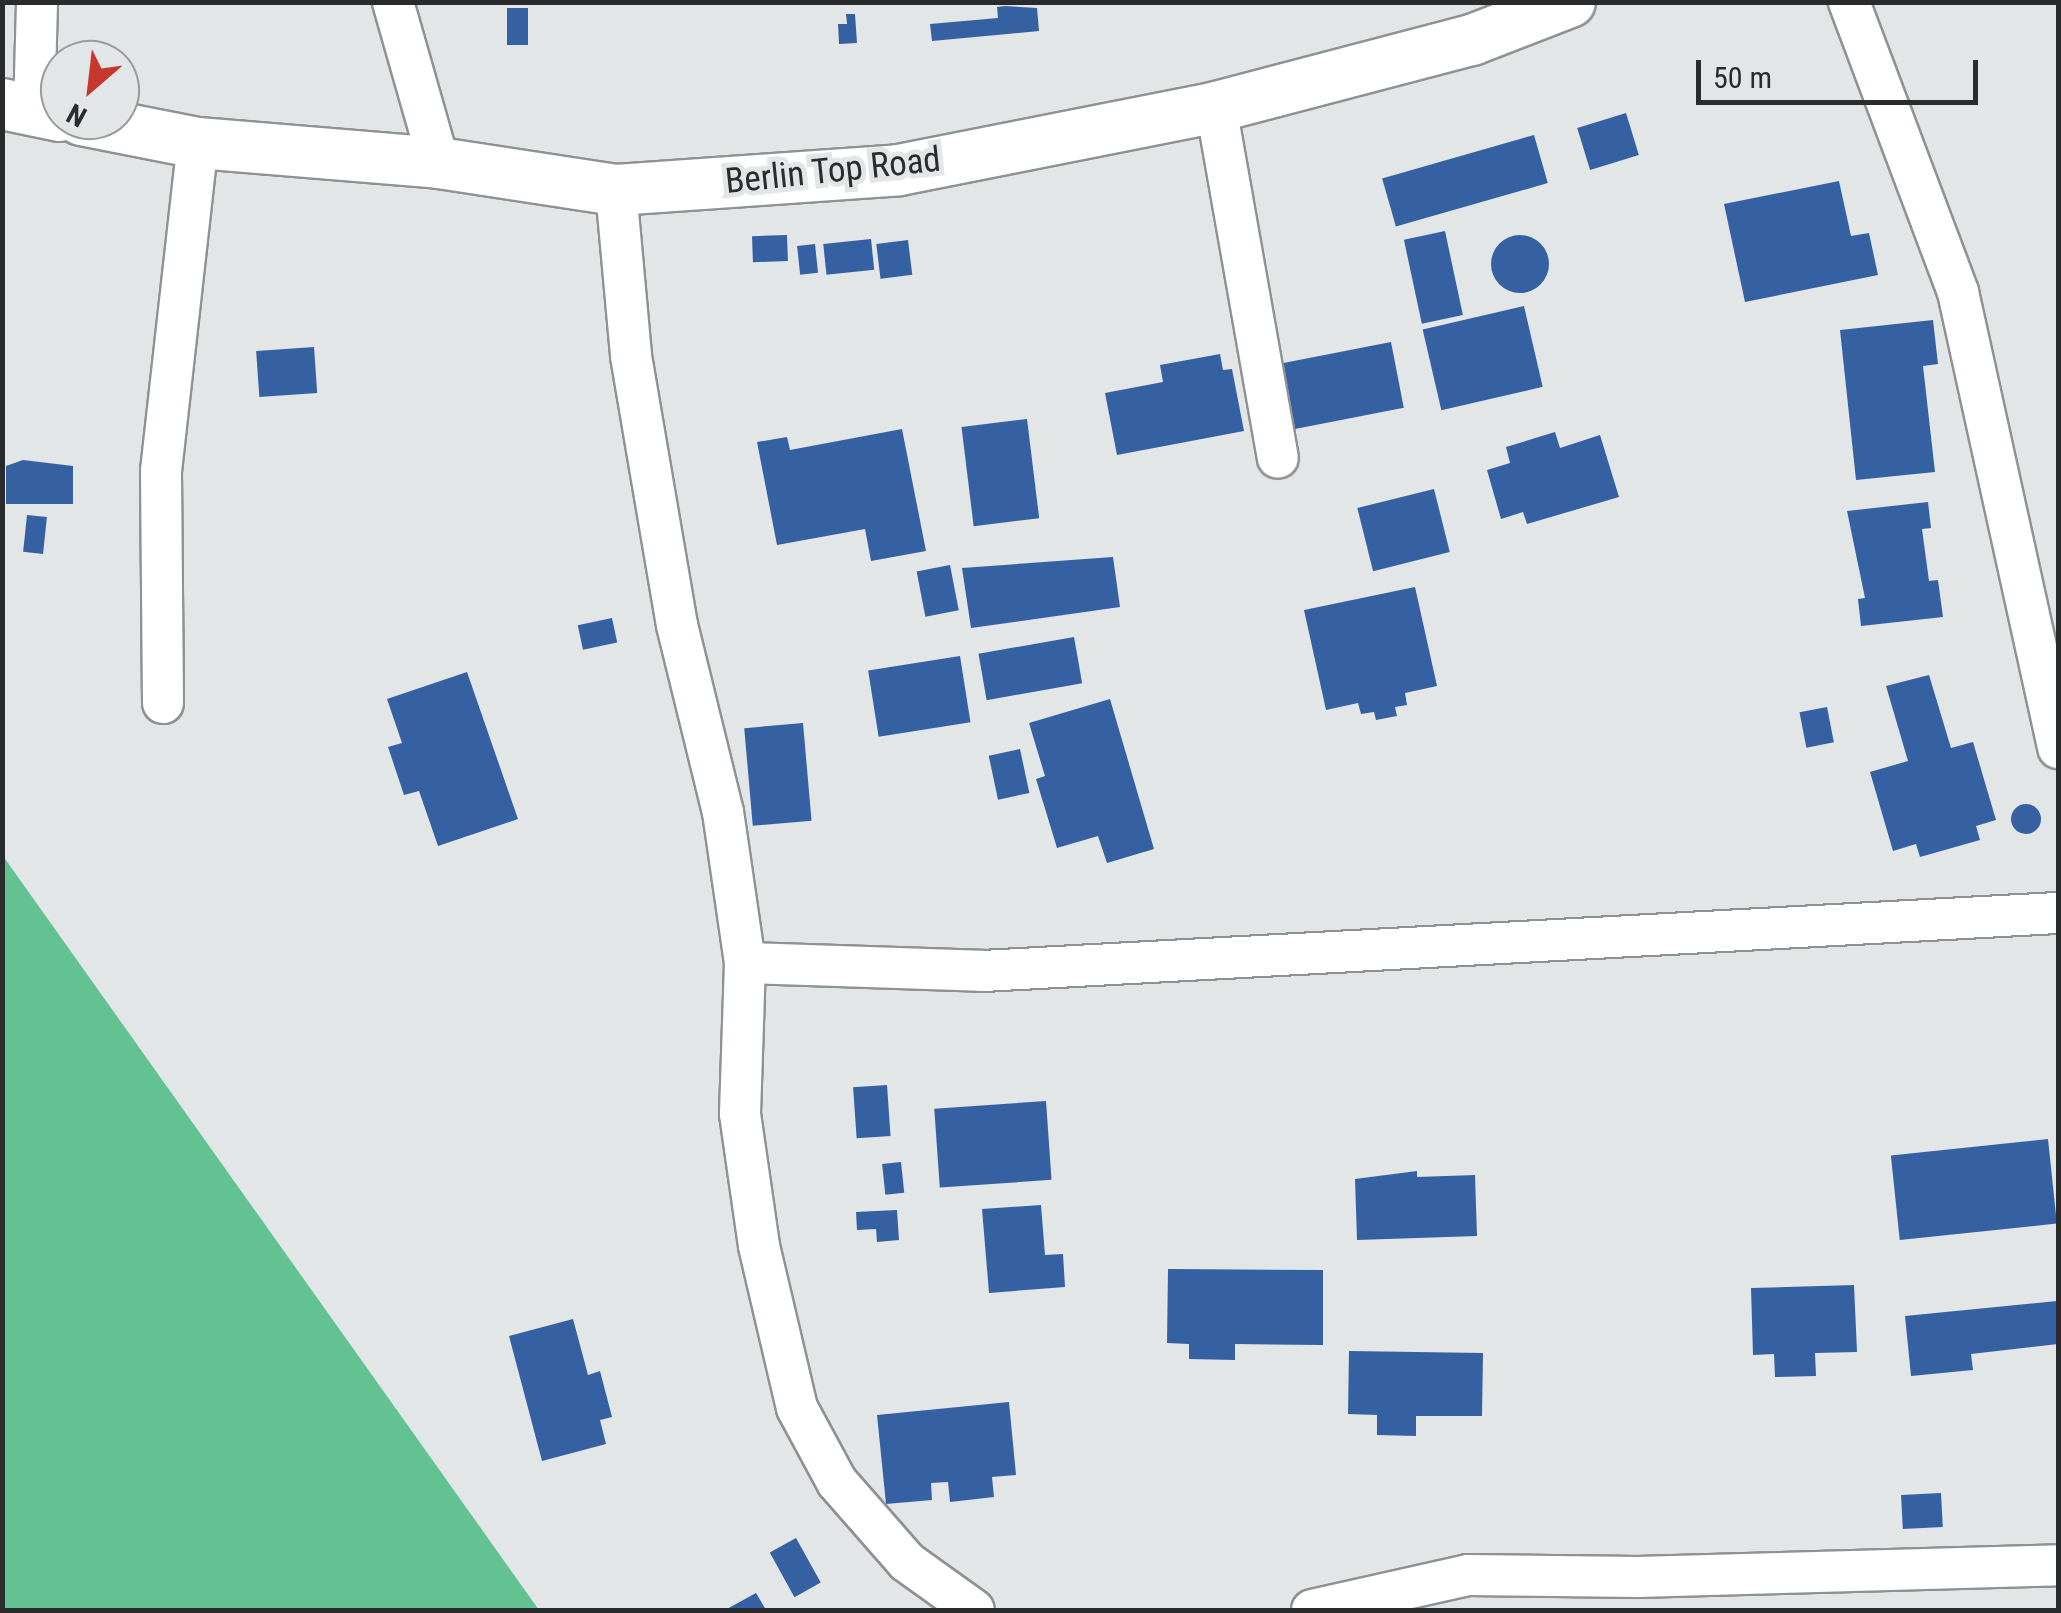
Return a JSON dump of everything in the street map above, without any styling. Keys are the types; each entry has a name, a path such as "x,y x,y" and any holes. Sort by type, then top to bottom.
{"street":[{"path":"36,2 40,58"},
{"path":"393,2 439,163"},
{"name":"Berlin Top Road","path":"140,132 198,143 439,163 616,190 899,170 1216,107 1472,40 1570,2"},
{"path":"1849,2 1958,292 2058,748"},
{"path":"1216,107 1278,458"},
{"path":"163,702 161,471 198,143"},
{"path":"616,190 631,356 677,624 723,812 745,963 740,1114 759,1246 797,1408 838,1482 906,1562 974,1610"},
{"path":"745,963 983,971 2058,913"},
{"path":"1312,1610 1468,1575 2058,1565"}],"green space":[{"path":"3,856 539,1610 3,1610"}],"building":[{"path":"997,7 1037,8 1039,31 932,41 930,24 998,18"},
{"path":"507,8 528,8 528,45 507,45"},
{"path":"846,14 855,14 857,43 839,44 838,24 847,24"},
{"path":"1626,113 1639,155 1590,170 1577,128"},
{"path":"1534,135 1548,183 1396,227 1382,179"},
{"path":"1839,181 1851,236 1869,233 1878,275 1745,302 1724,204"},
{"path":"1445,231 1463,315 1422,324 1404,240"},
{"path":"787,235 788,261 753,262 752,236"},
{"path":"1520,235 1540,244 1549,264 1540,284 1520,293 1500,284 1491,264 1500,244"},
{"path":"871,239 874,270 827,275 823,244"},
{"path":"908,240 912,275 881,279 876,244"},
{"path":"815,244 818,273 800,275 797,246"},
{"path":"1524,306 1543,387 1441,410 1423,329"},
{"path":"1933,320 1938,364 1923,366 1935,472 1856,480 1840,330"},
{"path":"1391,342 1404,408 1286,431 1273,365"},
{"path":"314,347 317,393 259,397 256,351"},
{"path":"1220,354 1223,370 1232,369 1244,431 1117,455 1105,393 1163,382 1160,365"},
{"path":"1027,419 1039,518 974,526 961,427"},
{"path":"902,429 926,551 871,561 865,529 777,545 757,442 787,437 790,450"},
{"path":"1555,432 1560,448 1600,435 1619,497 1527,524 1523,512 1501,519 1487,470 1510,463 1506,447"},
{"path":"23,460 73,466 73,504 6,504 6,466"},
{"path":"1434,489 1450,552 1373,571 1357,508"},
{"path":"1928,502 1931,528 1922,529 1929,581 1938,580 1943,617 1861,626 1858,599 1865,598 1847,511"},
{"path":"27,515 47,517 43,554 23,552"},
{"path":"1113,557 1120,607 971,628 962,568"},
{"path":"950,565 959,610 925,617 917,571"},
{"path":"1415,587 1437,686 1405,693 1407,705 1395,707 1397,716 1376,720 1374,712 1361,714 1358,703 1326,710 1304,610"},
{"path":"612,618 617,642 583,650 578,625"},
{"path":"1074,637 1082,683 987,700 978,654"},
{"path":"960,656 970,722 879,737 868,671"},
{"path":"467,672 518,819 438,846 419,791 404,795 388,747 402,743 387,699"},
{"path":"1929,675 1951,748 1973,742 1996,820 1976,826 1980,840 1920,857 1916,844 1893,851 1870,772 1908,761 1886,686"},
{"path":"1110,699 1154,849 1107,863 1098,836 1057,848 1036,779 1045,776 1029,723"},
{"path":"1827,707 1834,742 1806,748 1800,712"},
{"path":"803,723 812,821 753,826 744,728"},
{"path":"1020,749 1029,793 998,800 989,756"},
{"path":"2026,804 2037,808 2041,819 2037,830 2026,834 2015,830 2011,819 2015,808"},
{"path":"887,1085 891,1136 857,1138 853,1087"},
{"path":"1046,1101 1052,1180 940,1188 934,1109"},
{"path":"2048,1139 2057,1224 1900,1240 1891,1156"},
{"path":"901,1162 904,1193 885,1195 882,1164"},
{"path":"1417,1171 1417,1177 1475,1175 1477,1236 1357,1240 1355,1179"},
{"path":"1041,1205 1045,1255 1063,1254 1065,1287 989,1293 982,1209"},
{"path":"897,1210 899,1240 877,1242 876,1229 857,1230 856,1212"},
{"path":"1168,1269 1323,1270 1323,1345 1235,1344 1235,1360 1189,1359 1189,1344 1167,1343"},
{"path":"1854,1285 1857,1352 1815,1353 1816,1376 1775,1377 1774,1354 1753,1355 1751,1288"},
{"path":"2057,1301 2058,1344 1971,1354 1973,1370 1911,1376 1905,1316"},
{"path":"573,1319 588,1375 600,1371 612,1417 600,1420 606,1444 542,1461 509,1336"},
{"path":"1349,1351 1483,1353 1482,1416 1416,1416 1416,1436 1377,1435 1377,1415 1348,1414"},
{"path":"1009,1402 1016,1475 992,1477 994,1497 950,1502 948,1482 931,1483 932,1500 886,1504 877,1415"},
{"path":"1941,1493 1943,1527 1903,1529 1901,1495"},
{"path":"796,1538 821,1583 794,1597 770,1553"},
{"path":"756,1593 766,1610 725,1610"}]}
